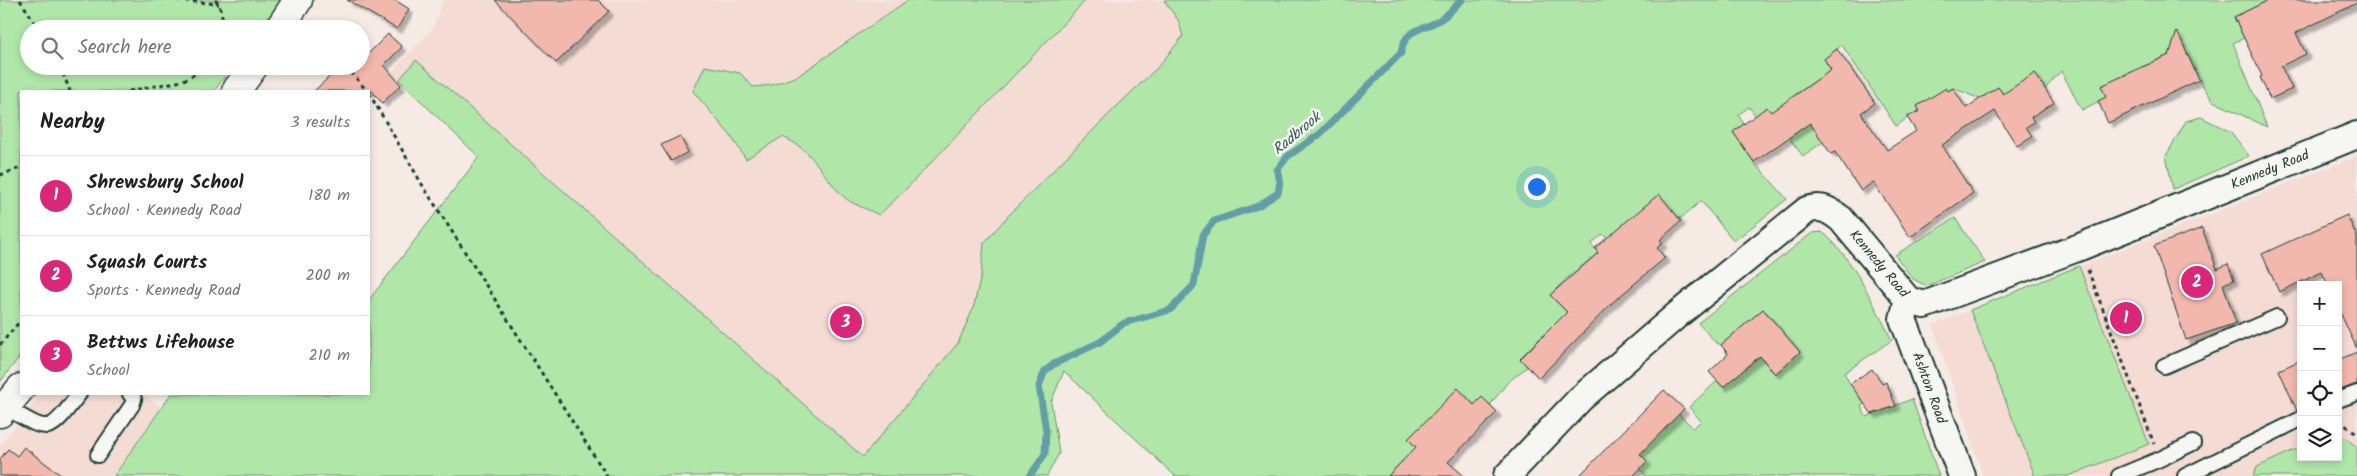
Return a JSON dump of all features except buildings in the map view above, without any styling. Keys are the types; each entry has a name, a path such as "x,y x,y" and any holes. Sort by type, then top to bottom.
{"street":[{"path":"286,20 298,0"},
{"path":"237,90 248,75"},
{"name":"Kennedy Road","path":"1507,476 1580,399 1677,315 1807,210 1817,206 1827,209 1841,219 1908,300 1924,305 2080,247 2357,135"},
{"name":"Ashton Road","path":"1908,300 1903,319 1962,476"}],"lane":[{"path":"2164,366 2277,317"},
{"path":"2342,398 2357,392"},
{"path":"9,403 36,424 46,427 55,425 78,395"},
{"path":"98,455 132,405 134,399 131,395"},
{"path":"2185,476 2297,421"},
{"path":"2119,476 2192,443"}],"path":[{"path":"20,0 34,20"},
{"path":"177,0 219,4"},
{"path":"215,0 219,4 223,20"},
{"path":"64,75 70,90"},
{"path":"134,90 182,80 192,75"},
{"path":"354,75 366,90"},
{"path":"370,95 428,194 607,476"},
{"path":"0,176 20,168"},
{"path":"2080,247 2160,459"},
{"path":"0,345 20,321"},
{"path":"2342,424 2357,433"}],"shaded area":[{"path":"443,0 1348,0 921,476 811,476 392,72 433,28"},
{"path":"2357,156 2357,476 1983,476 1933,325"},
{"path":"40,395 143,395 161,407 114,476 0,476 0,445"}],"green space":[{"path":"0,0 283,0 268,20 20,20 20,75 226,75 215,90 20,90 20,356 0,382"},
{"path":"908,0 1086,0 879,215 845,198 809,155 782,137 746,159 730,135 693,91 705,66 740,73 753,87 772,85 798,76"},
{"path":"1164,0 2269,0 2234,17 2244,38 2233,43 2267,127 2213,101 2199,80 2183,45 2177,44 2169,55 2123,75 2130,92 2112,94 2082,110 2061,71 2045,89 2003,94 1998,87 1980,99 1953,88 1917,106 1919,110 1896,126 1842,45 1824,59 1831,70 1792,97 1823,142 1803,156 1789,138 1756,116 1749,107 1738,115 1744,124 1733,132 1754,162 1787,199 1734,241 1701,201 1680,219 1624,258 1603,234 1591,244 1598,253 1566,279 1550,295 1574,319 1546,332 1520,358 1528,366 1507,383 1490,405 1482,397 1474,405 1458,389 1430,417 1417,473 1403,460 1388,476 1175,476 1064,371 1051,402 1059,453 1047,476 114,476 170,395 370,395 370,299 479,157 399,80 416,60 863,457 958,343 973,309 981,276 984,243 1007,217 1158,67 1183,36 1178,20"},
{"path":"2201,117 2231,132 2249,156 2173,189 2166,156 2186,121"},
{"path":"1955,218 1985,262 1927,286 1913,279 1895,255"},
{"path":"1822,232 1833,242 1852,267 1892,340 1844,373 1850,384 1870,401 1861,406 1866,417 1912,399 1939,476 1646,476 1640,469 1647,461 1640,454 1679,414 1693,428 1701,421 1689,407 1717,381 1723,387 1760,356 1775,374 1800,352 1763,309 1721,345 1715,342 1698,323 1812,233"},
{"path":"2079,266 2149,444 2068,476 2035,476 1970,310"},
{"path":"2342,438 2346,438 2357,447 2357,476 2253,476 2257,467 2297,449 2297,461 2342,461"}],"waterway":[{"name":"Radbrook","path":"1030,476 1045,454 1046,431 1039,386 1045,371 1054,364 1100,342 1124,323 1170,310 1194,285 1203,235 1214,221 1258,206 1278,193 1280,181 1277,170 1288,156 1320,134 1401,53 1403,44 1411,34 1416,30 1435,23 1447,15 1462,0"}],"place":[{"name":"Squash Courts","path":"2197,282"},
{"name":"Shrewsbury School","path":"2126,318"},
{"name":"Bettws Lifehouse","path":"846,322"}]}
